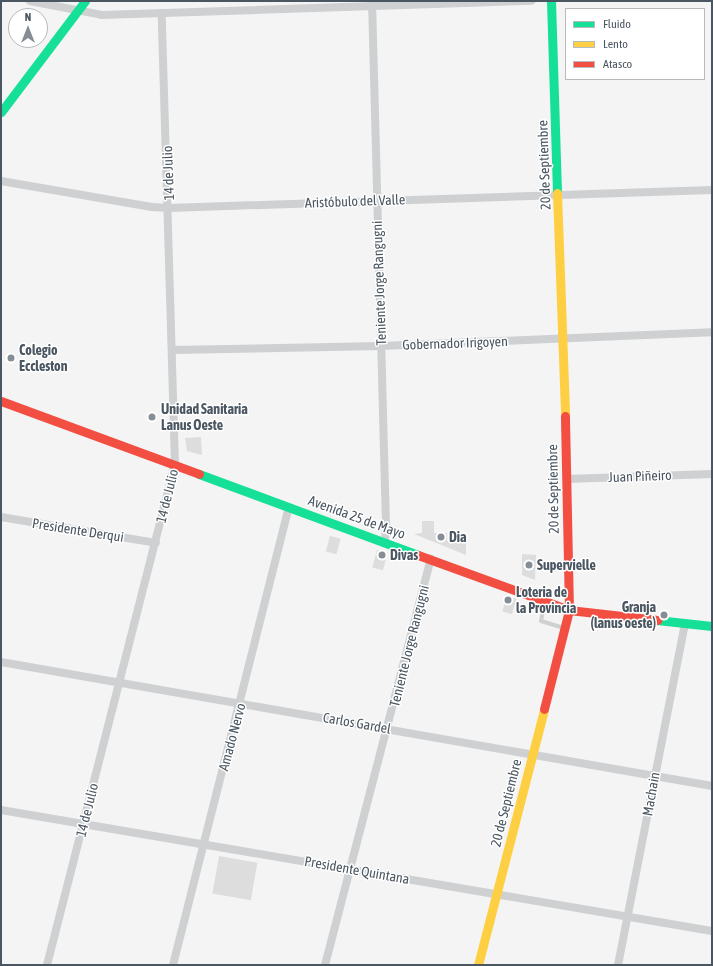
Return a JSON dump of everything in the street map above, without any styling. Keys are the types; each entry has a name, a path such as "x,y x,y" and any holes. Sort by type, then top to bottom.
{"street":[{"path":"30,1 102,15 372,4 532,1"},
{"path":"1,112 85,1"},
{"name":"20 de Septiembre","path":"478,965 533,753 568,610 567,479 559,195 551,1"},
{"name":"Teniente Jorge Rangugni","path":"372,4 376,200 386,524 385,542"},
{"name":"14 de Julio","path":"47,965 175,464 170,208 162,13"},
{"name":"Aristóbulo del Valle","path":"1,181 152,207 170,208 712,190"},
{"name":"Gobernador Irigoyen","path":"173,350 381,346 712,332"},
{"name":"Avenida 25 de Mayo","path":"1,401 568,610 712,626"},
{"name":"Juan Piñeiro","path":"567,479 712,474"},
{"name":"Amado Nervo","path":"173,965 203,843 241,703 289,508"},
{"name":"Presidente Derqui","path":"1,517 156,543"},
{"name":"Teniente Jorge Rangugni","path":"325,965 388,729 431,559"},
{"name":"Machain","path":"618,965 629,916 654,776 685,624"},
{"name":"Carlos Gardel","path":"1,662 120,681 388,729 533,753 712,786"},
{"name":"Presidente Quintana","path":"1,810 350,868 629,916 712,932"}],"lane":[{"path":"545,602 541,621 564,628"}],"building":[{"path":"201,437 202,455 187,451 185,438"},
{"path":"422,521 434,521 434,533 447,533 447,541 466,541 466,555 414,534 422,533"},
{"path":"330,536 341,539 336,554 326,551"},
{"path":"377,550 388,553 383,570 372,567"},
{"name":"Supervielle","path":"522,554 536,555 535,580 522,575"},
{"path":"507,596 517,599 512,614 502,611"},
{"path":"219,856 257,863 251,900 212,893"}],"traffic: fast":[{"path":"1,112 85,1"},
{"path":"551,1 557,193"},
{"path":"199,474 418,555"},
{"path":"657,620 712,626"}],"traffic: slow":[{"path":"557,193 565,416"},
{"path":"478,965 544,709"}],"traffic: jam":[{"path":"1,401 199,474"},
{"path":"544,709 569,610 565,416"},
{"path":"418,555 569,610 657,620"}],"place":[{"name":"Colegio Eccleston","path":"11,358"},
{"name":"Unidad Sanitaria Lanus Oeste","path":"152,417"},
{"name":"Dia","path":"441,537"},
{"name":"Divas","path":"382,555"},
{"name":"Supervielle","path":"529,565"},
{"name":"Loteria de la Provincia","path":"508,600"},
{"name":"Granja (lanus oeste)","path":"664,615"}]}
